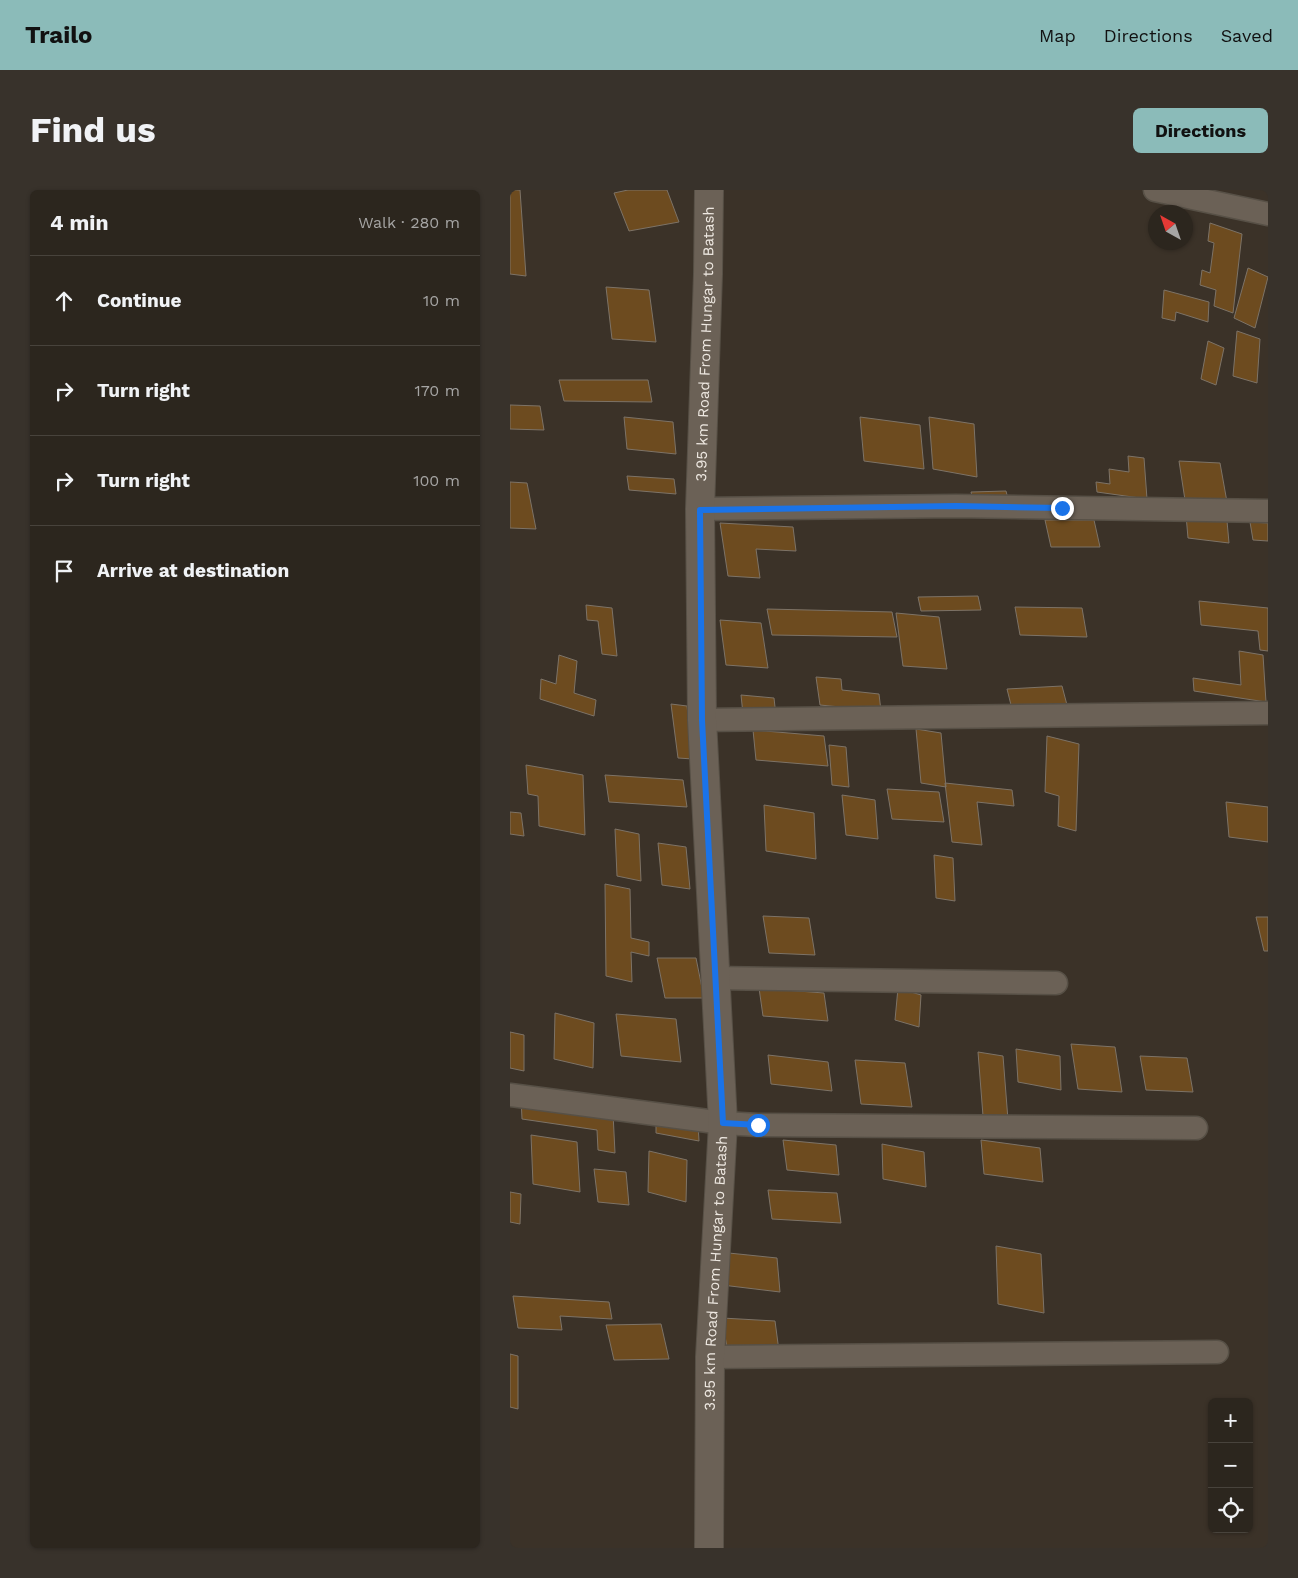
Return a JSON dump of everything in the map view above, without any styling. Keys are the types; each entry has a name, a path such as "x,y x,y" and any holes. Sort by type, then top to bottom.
{"street":[{"name":"3.95 km Road From Hungar to Batash","path":"709,1548 710,1357 723,1123 702,720 700,510 710,190"},
{"path":"1155,190 1268,214"},
{"path":"700,510 956,506 1268,511"},
{"path":"702,720 1268,713"},
{"path":"715,978 1056,983"},
{"path":"510,1095 723,1123 768,1125 1196,1128"},
{"path":"710,1357 1217,1352"}],"building":[{"path":"510,190 520,190 526,276 510,274"},
{"path":"628,190 667,190 679,222 629,231 614,193"},
{"path":"1210,223 1242,234 1233,313 1214,306 1216,290 1200,285 1202,270 1210,273 1214,243 1208,241"},
{"path":"1248,268 1268,277 1255,328 1234,318"},
{"path":"606,287 649,290 656,342 612,339"},
{"path":"1164,290 1209,302 1208,322 1176,312 1175,321 1162,318"},
{"path":"1237,331 1260,339 1257,383 1233,376"},
{"path":"1208,341 1224,348 1216,385 1201,379"},
{"path":"559,380 648,380 652,402 564,401"},
{"path":"510,405 540,406 544,430 510,429"},
{"path":"624,417 673,422 676,454 627,449"},
{"path":"860,417 920,425 924,469 864,461"},
{"path":"929,417 974,424 977,477 933,469"},
{"path":"1128,456 1144,458 1147,499 1097,492 1096,482 1110,484 1109,469 1129,472"},
{"path":"1179,461 1220,463 1227,502 1185,500"},
{"path":"627,476 674,479 676,494 629,490"},
{"path":"510,482 527,483 536,529 510,528"},
{"path":"1006,491 1009,503 974,504 971,492"},
{"path":"1186,515 1227,521 1229,543 1188,538"},
{"path":"1045,520 1094,520 1100,547 1051,547"},
{"path":"1250,522 1268,523 1268,541 1253,540"},
{"path":"720,523 793,527 796,551 756,549 760,578 728,576"},
{"path":"978,596 981,610 921,611 918,597"},
{"path":"1199,601 1268,608 1268,651 1260,650 1258,631 1201,625"},
{"path":"586,605 612,608 617,656 602,654 598,621 587,620"},
{"path":"1015,607 1082,608 1087,637 1020,635"},
{"path":"767,609 892,612 897,637 772,635"},
{"path":"896,613 939,617 947,669 903,666"},
{"path":"720,620 761,623 768,668 726,665"},
{"path":"1239,651 1263,655 1266,702 1194,691 1193,678 1241,685"},
{"path":"559,655 577,661 574,693 596,700 594,716 540,699 541,679 556,684"},
{"path":"816,677 841,679 842,690 879,694 881,711 820,705"},
{"path":"1062,686 1067,705 1012,709 1007,689"},
{"path":"741,695 774,698 776,716 743,714"},
{"path":"671,704 687,706 693,759 678,758"},
{"path":"916,729 941,733 946,787 921,783"},
{"path":"753,730 824,736 828,766 756,760"},
{"path":"1047,736 1079,744 1076,831 1058,826 1059,796 1045,792"},
{"path":"829,745 846,747 849,787 832,785"},
{"path":"526,765 583,775 585,835 539,826 538,796 528,794"},
{"path":"605,775 683,780 687,807 609,802"},
{"path":"945,783 1012,790 1014,806 977,802 982,845 952,842"},
{"path":"887,789 939,792 944,822 892,819"},
{"path":"842,795 875,800 878,839 846,835"},
{"path":"1226,802 1268,807 1268,842 1229,837"},
{"path":"764,805 814,813 816,859 766,851"},
{"path":"510,812 521,813 524,836 510,834"},
{"path":"615,829 639,834 641,881 617,876"},
{"path":"658,843 686,847 690,889 662,885"},
{"path":"934,855 953,858 955,901 936,898"},
{"path":"605,884 630,889 631,938 649,942 649,956 631,952 632,982 606,976"},
{"path":"763,916 809,918 815,955 769,953"},
{"path":"1256,917 1268,917 1268,951 1264,951"},
{"path":"657,958 696,958 704,998 665,998"},
{"path":"759,988 824,993 828,1021 763,1016"},
{"path":"898,988 921,995 919,1027 895,1020"},
{"path":"555,1013 594,1023 593,1068 554,1059"},
{"path":"616,1014 676,1019 681,1062 621,1056"},
{"path":"510,1032 524,1035 524,1071 510,1068"},
{"path":"1071,1044 1115,1047 1122,1092 1078,1089"},
{"path":"1016,1049 1060,1056 1061,1090 1018,1082"},
{"path":"978,1052 1003,1056 1008,1120 983,1116"},
{"path":"768,1055 828,1062 832,1091 771,1084"},
{"path":"1140,1056 1187,1058 1193,1092 1146,1090"},
{"path":"855,1060 905,1063 912,1107 861,1104"},
{"path":"521,1098 613,1113 615,1153 598,1150 597,1130 522,1119"},
{"path":"656,1116 698,1123 699,1141 656,1133"},
{"path":"531,1135 577,1142 580,1192 533,1184"},
{"path":"783,1140 836,1145 839,1175 787,1170"},
{"path":"981,1140 1040,1148 1043,1182 984,1174"},
{"path":"882,1144 924,1152 926,1187 883,1179"},
{"path":"649,1151 687,1160 686,1202 648,1192"},
{"path":"594,1169 626,1172 629,1205 598,1202"},
{"path":"768,1190 837,1193 841,1223 772,1219"},
{"path":"510,1192 521,1194 520,1224 510,1222"},
{"path":"996,1246 1041,1254 1044,1313 998,1304"},
{"path":"719,1252 777,1258 780,1292 722,1285"},
{"path":"513,1296 609,1302 612,1319 560,1316 562,1330 518,1328"},
{"path":"722,1318 775,1321 779,1351 727,1348"},
{"path":"661,1324 669,1359 614,1360 606,1325"},
{"path":"510,1354 518,1356 518,1409 510,1407"}],"route":[{"path":"758,1125 723,1123 702,720 700,510 956,506 1062,508"}]}
